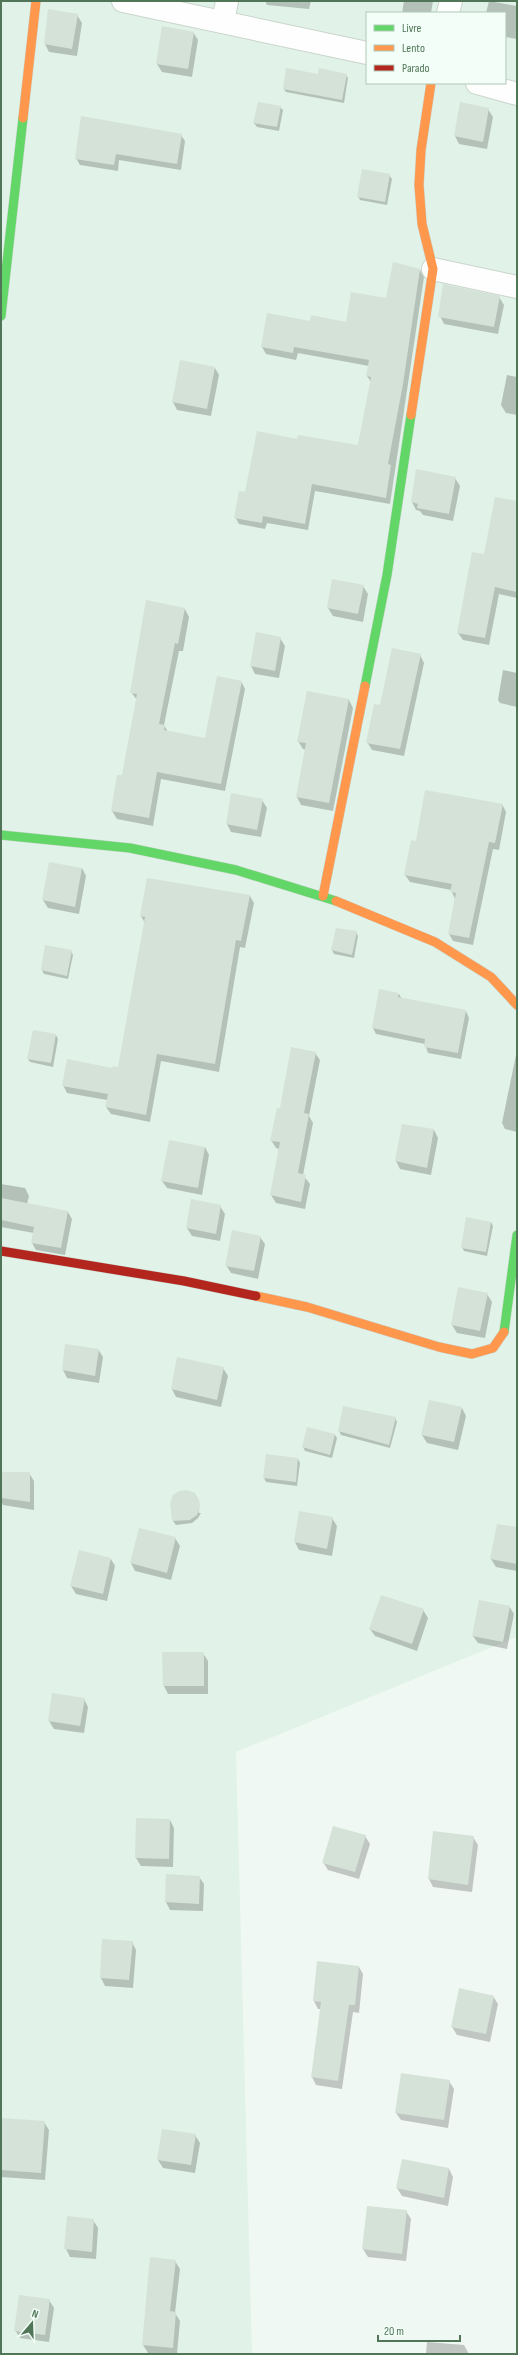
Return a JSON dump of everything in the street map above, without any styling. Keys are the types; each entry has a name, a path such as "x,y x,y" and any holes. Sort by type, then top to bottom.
{"street":[{"path":"1,316 36,1"},
{"path":"123,1 366,53"},
{"path":"223,22 227,1"},
{"path":"448,12 451,1"},
{"path":"323,896 387,575 433,269 430,248 421,219 419,181 431,84"},
{"path":"481,84 517,94"},
{"path":"433,269 517,287"},
{"path":"1,835 130,848 236,870 323,896 435,942 491,977 517,1005"},
{"path":"1,1251 184,1281 308,1308 439,1347 472,1354 493,1348 504,1333 517,1235"}],"shaded area":[{"path":"1,1 517,1 517,1637 236,1752 252,2354 1,2354"}],"building":[{"path":"48,9 78,14 72,49 44,44"},
{"path":"162,26 194,32 188,69 156,64"},
{"path":"286,68 318,74 319,68 347,74 342,100 283,89"},
{"path":"258,102 281,106 277,127 253,123"},
{"path":"460,102 489,108 483,142 454,136"},
{"path":"81,116 182,134 177,164 116,154 114,165 75,159"},
{"path":"362,169 390,174 385,202 357,197"},
{"path":"393,262 420,269 403,384 388,464 391,465 386,498 312,484 305,524 263,516 262,523 234,518 239,491 245,492 257,431 297,439 298,435 358,445 371,377 366,376 369,360 294,347 293,353 261,347 267,313 310,321 311,315 346,322 351,292 386,298"},
{"path":"443,284 500,296 494,327 438,317"},
{"path":"180,360 215,367 207,409 172,402"},
{"path":"416,469 456,477 449,514 417,508 418,504 411,502"},
{"path":"495,497 517,501 517,592 495,587 485,638 457,633 472,552 484,554"},
{"path":"332,579 364,585 358,614 327,608"},
{"path":"146,600 185,608 178,644 175,643 159,724 165,725 164,730 205,738 217,676 242,681 221,784 157,772 149,818 111,811 117,775 122,775 137,694 130,693"},
{"path":"256,632 281,637 275,671 250,666"},
{"path":"392,648 421,654 400,749 366,743 374,704 380,705"},
{"path":"307,691 349,699 329,803 296,797 306,743 297,742"},
{"path":"425,790 503,804 495,843 489,842 469,938 448,934 456,893 450,892 452,884 404,875 411,840 416,841"},
{"path":"231,793 263,799 257,830 226,824"},
{"path":"49,862 82,868 75,907 42,900"},
{"path":"147,878 250,895 241,941 236,940 215,1064 157,1054 146,1115 105,1107 108,1094 62,1086 67,1059 112,1068 113,1066 118,1067 145,917 140,916"},
{"path":"336,928 357,931 352,955 331,950"},
{"path":"45,945 72,950 67,976 41,970"},
{"path":"379,989 399,993 398,997 466,1010 458,1053 424,1047 425,1039 372,1028"},
{"path":"33,1030 56,1034 51,1063 27,1059"},
{"path":"291,1047 316,1052 304,1113 309,1114 298,1173 306,1175 301,1202 270,1195 280,1142 270,1141 277,1108 280,1108"},
{"path":"402,1124 434,1129 427,1168 395,1161"},
{"path":"169,1140 205,1147 198,1188 161,1181"},
{"path":"1,1198 68,1211 61,1248 31,1243 34,1227 1,1220"},
{"path":"191,1199 221,1205 216,1234 186,1228"},
{"path":"466,1217 491,1222 486,1252 461,1248"},
{"path":"232,1230 261,1236 254,1271 225,1266"},
{"path":"458,1287 488,1293 480,1331 451,1325"},
{"path":"65,1344 99,1349 95,1376 62,1370"},
{"path":"177,1357 224,1367 217,1400 171,1389"},
{"path":"429,1400 462,1407 454,1442 421,1435"},
{"path":"343,1406 396,1417 389,1445 338,1431"},
{"path":"307,1427 335,1434 330,1455 302,1447"},
{"path":"266,1454 298,1458 296,1482 263,1478"},
{"path":"1,1472 30,1472 30,1502 1,1498"},
{"path":"187,1490 195,1493 199,1500 200,1508 197,1515 190,1520 172,1521 170,1503 173,1495 179,1491"},
{"path":"299,1511 333,1517 327,1549 294,1542"},
{"path":"497,1524 517,1527 517,1564 490,1559"},
{"path":"139,1528 176,1537 167,1573 130,1563"},
{"path":"79,1550 111,1558 103,1594 70,1586"},
{"path":"381,1595 424,1609 412,1644 369,1629"},
{"path":"479,1600 510,1606 503,1642 472,1636"},
{"path":"162,1652 204,1652 204,1686 163,1686"},
{"path":"52,1693 85,1698 80,1726 48,1721"},
{"path":"136,1818 170,1819 169,1859 135,1858"},
{"path":"333,1826 366,1835 355,1872 322,1863"},
{"path":"433,1831 474,1836 468,1885 428,1879"},
{"path":"166,1874 200,1876 199,1904 165,1902"},
{"path":"102,1939 133,1941 129,1980 100,1978"},
{"path":"317,1961 359,1966 355,2005 349,2005 338,2081 311,2077 321,2002 313,2001"},
{"path":"459,1988 494,1996 486,2034 451,2027"},
{"path":"401,2073 450,2080 444,2120 395,2113"},
{"path":"1,2118 45,2121 41,2173 1,2170"},
{"path":"162,2129 196,2134 191,2165 157,2160"},
{"path":"402,2159 449,2168 444,2198 396,2188"},
{"path":"367,2206 407,2210 402,2254 362,2249"},
{"path":"67,2216 94,2219 92,2252 64,2249"},
{"path":"150,2257 176,2260 170,2311 176,2312 173,2348 142,2345"},
{"path":"19,2295 50,2299 45,2335 14,2331"}],"traffic: fast":[{"path":"1,316 23,118"},
{"path":"365,686 387,575 411,415"},
{"path":"1,835 130,848 236,870 336,901"},
{"path":"504,1332 517,1235"}],"traffic: slow":[{"path":"23,118 36,1"},
{"path":"411,415 433,269 422,224 419,185 421,150 431,84"},
{"path":"323,896 365,686"},
{"path":"336,901 435,942 491,977 517,1005"},
{"path":"256,1296 307,1307 439,1347 472,1354 493,1348 504,1332"}],"traffic: jam":[{"path":"1,1251 184,1281 256,1296"}]}
